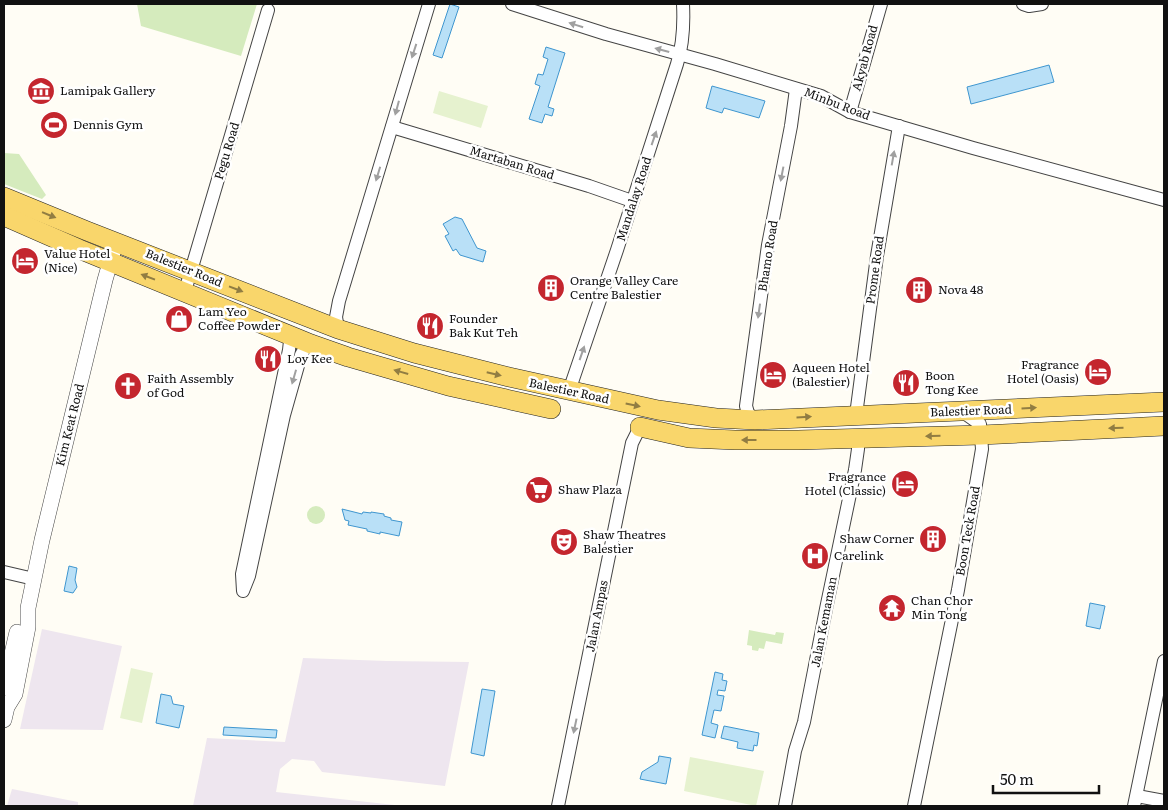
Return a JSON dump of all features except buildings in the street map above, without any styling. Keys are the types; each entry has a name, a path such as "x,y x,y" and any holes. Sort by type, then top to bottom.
{"main road":[{"name":"Balestier Road","path":"4,197 338,329 446,363 658,410 716,418 755,420 1164,402"},
{"name":"Balestier Road","path":"4,216 110,262 311,344 448,386 551,409"},
{"name":"Balestier Road","path":"640,428 689,438 798,440 982,435 1164,426"}],"street":[{"path":"338,329 336,317 338,306 429,4"},
{"name":"Minbu Road","path":"512,4 606,34 821,96 850,112 1164,200"},
{"name":"Mandalay Road","path":"569,391 680,54 683,4"},
{"name":"Akyab Road","path":"850,112 881,4"},
{"path":"1023,4 1029,6 1042,4"},
{"name":"Pegu Road","path":"185,291 268,10"},
{"name":"Bhamo Road","path":"755,420 748,413 746,406 747,397 768,245 791,126 796,89"},
{"name":"Prome Road","path":"856,415 876,256 899,126"},
{"name":"Martaban Road","path":"392,127 632,200"},
{"name":"Kim Keat Road","path":"5,707 15,694 28,627 28,608 47,519 116,242"},
{"path":"288,334 290,350 242,574 243,591 249,576 284,414 301,355 305,348 311,344"},
{"path":"963,412 980,424 982,435"},
{"name":"Jalan Ampas","path":"558,806 629,456 632,443 640,428"},
{"name":"Boon Teck Road","path":"914,806 958,590 982,449 982,435"},
{"name":"Jalan Kemaman","path":"785,806 855,470 858,437"},
{"path":"4,572 34,578"},
{"name":"Kim Keat Road","path":"4,688 19,625 28,608"},
{"path":"1164,662 1136,801 1164,801"}],"shaded area":[{"path":"42,629 122,646 103,730 20,729"},
{"path":"303,658 469,662 445,786 322,772 314,761 292,759 280,769 276,792 404,806 193,806 207,738 285,742"},
{"path":"12,789 78,802 78,806 7,806"}],"green space":[{"path":"137,4 257,4 241,56 141,26"},
{"path":"439,91 488,106 481,128 433,113"},
{"path":"4,153 19,154 46,195 42,199 4,184"},
{"path":"316,506 322,509 325,515 322,521 316,524 310,521 307,515 310,509"},
{"path":"749,630 775,635 776,632 784,633 782,644 766,641 764,649 752,650 752,646 747,645"},
{"path":"131,668 153,673 142,723 120,718"},
{"path":"690,757 764,771 756,806 684,791"}],"water":[{"path":"450,4 459,7 442,58 433,55"},
{"path":"546,47 565,53 548,107 554,109 552,116 545,114 542,123 529,119 540,86 535,84 538,74 543,75 548,59 543,57"},
{"path":"1049,65 1054,82 971,104 967,87"},
{"path":"712,86 765,101 759,118 724,108 722,113 706,108"},
{"path":"455,217 462,219 477,248 486,251 483,262 460,255 456,249 453,251 445,236 449,234 443,224"},
{"path":"342,509 362,514 363,512 371,512 384,514 384,516 391,518 391,520 402,522 399,536 380,532 380,534 348,525 349,521 345,520"},
{"path":"69,566 77,568 75,580 77,587 73,593 64,591"},
{"path":"1090,603 1105,606 1100,629 1086,626"},
{"path":"715,672 723,674 722,680 727,681 725,691 718,690 717,695 724,696 721,711 714,710 711,723 718,725 715,738 702,735"},
{"path":"482,689 495,691 484,756 471,753"},
{"path":"161,694 171,696 173,704 184,706 179,728 156,723"},
{"path":"724,726 759,733 757,746 754,745 753,751 737,748 738,742 721,738"},
{"path":"224,727 277,730 276,738 223,735"},
{"path":"659,756 671,758 666,784 640,779 642,772 658,762"}],"place":[{"name":"Lamipak Gallery","path":"41,91"},
{"name":"Dennis Gym","path":"54,125"},
{"name":"Value Hotel (Nice)","path":"25,261"},
{"name":"Orange Valley Care Centre Balestier","path":"551,288"},
{"name":"Nova 48","path":"919,290"},
{"name":"Lam Yeo Coffee Powder","path":"179,319"},
{"name":"Founder Bak Kut Teh","path":"430,326"},
{"name":"Loy Kee","path":"268,359"},
{"name":"Fragrance Hotel (Oasis)","path":"1098,372"},
{"name":"Aqueen Hotel (Balestier)","path":"773,375"},
{"name":"Boon Tong Kee","path":"906,383"},
{"name":"Faith Assembly of God","path":"128,386"},
{"name":"Fragrance Hotel (Classic)","path":"905,484"},
{"name":"Shaw Plaza","path":"539,490"},
{"name":"Shaw Corner","path":"933,539"},
{"name":"Shaw Theatres Balestier","path":"564,542"},
{"name":"Carelink","path":"815,556"},
{"name":"Chan Chor Min Tong","path":"892,608"}]}
